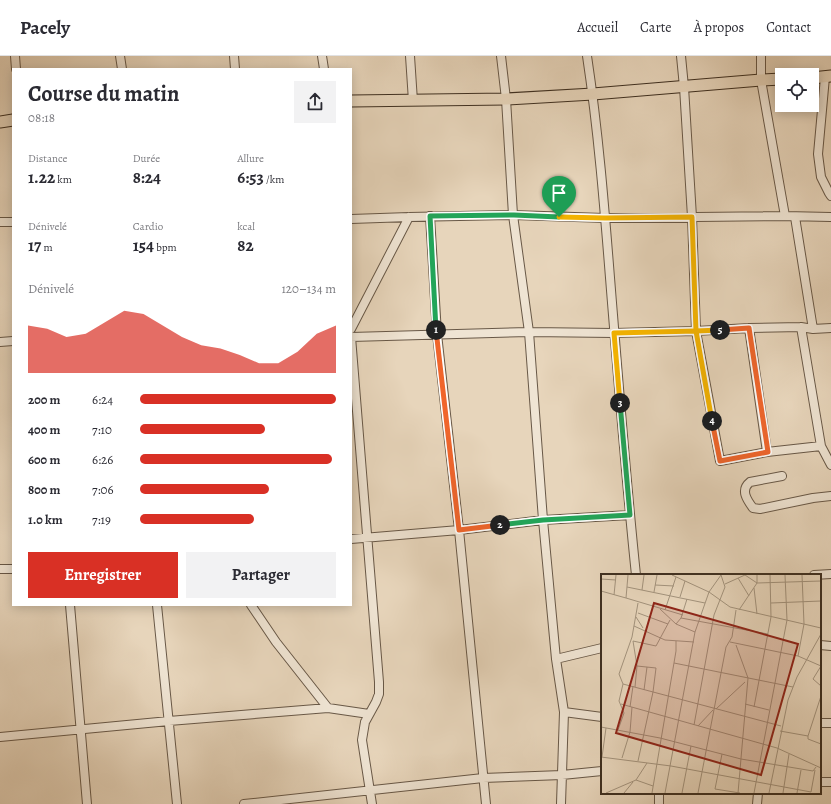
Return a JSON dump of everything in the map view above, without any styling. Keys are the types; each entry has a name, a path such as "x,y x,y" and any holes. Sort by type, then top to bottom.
{"main road":[{"path":"352,101 413,101 593,94 775,79"},
{"path":"0,122 12,120"}],"street":[{"path":"15,56 16,68"},
{"path":"120,56 122,68"},
{"path":"234,56 235,68"},
{"path":"322,56 324,68"},
{"path":"410,56 413,101"},
{"path":"501,56 506,98 514,215 529,332 543,520 556,659 564,712 561,804"},
{"path":"587,56 593,94 605,218 636,574"},
{"path":"681,56 692,217 696,331 720,461 768,452 821,446"},
{"path":"761,56 761,80 785,216"},
{"path":"828,77 818,154 821,177 831,196"},
{"path":"352,219 514,215 605,218 785,216 831,218"},
{"path":"430,216 437,334 459,530 486,804"},
{"path":"352,327 409,217"},
{"path":"795,217 813,329"},
{"path":"0,222 12,222"},
{"path":"801,327 821,446 831,465"},
{"path":"352,337 529,332 614,333 749,328 831,328"},
{"path":"749,328 768,452"},
{"path":"0,342 12,341"},
{"path":"352,350 379,682 379,694 365,722 362,740 372,804"},
{"path":"782,476 750,482 747,484 745,487 746,498 753,508 831,496"},
{"path":"352,539 459,530 543,520 630,515"},
{"path":"0,569 12,569"},
{"path":"821,575 831,574"},
{"path":"70,606 87,804"},
{"path":"157,606 177,804"},
{"path":"253,606 276,642 328,708"},
{"path":"821,644 831,646"},
{"path":"556,659 601,648"},
{"path":"0,737 328,708 369,714"},
{"path":"564,712 601,717"},
{"path":"244,804 483,778 562,775 601,771"},
{"path":"757,804 758,794"}],"route":[{"path":"559,217 514,215 430,216 437,334 459,530 543,520 630,515 614,333 696,331 720,461 768,452 749,328 696,331 692,217 559,217"}]}
